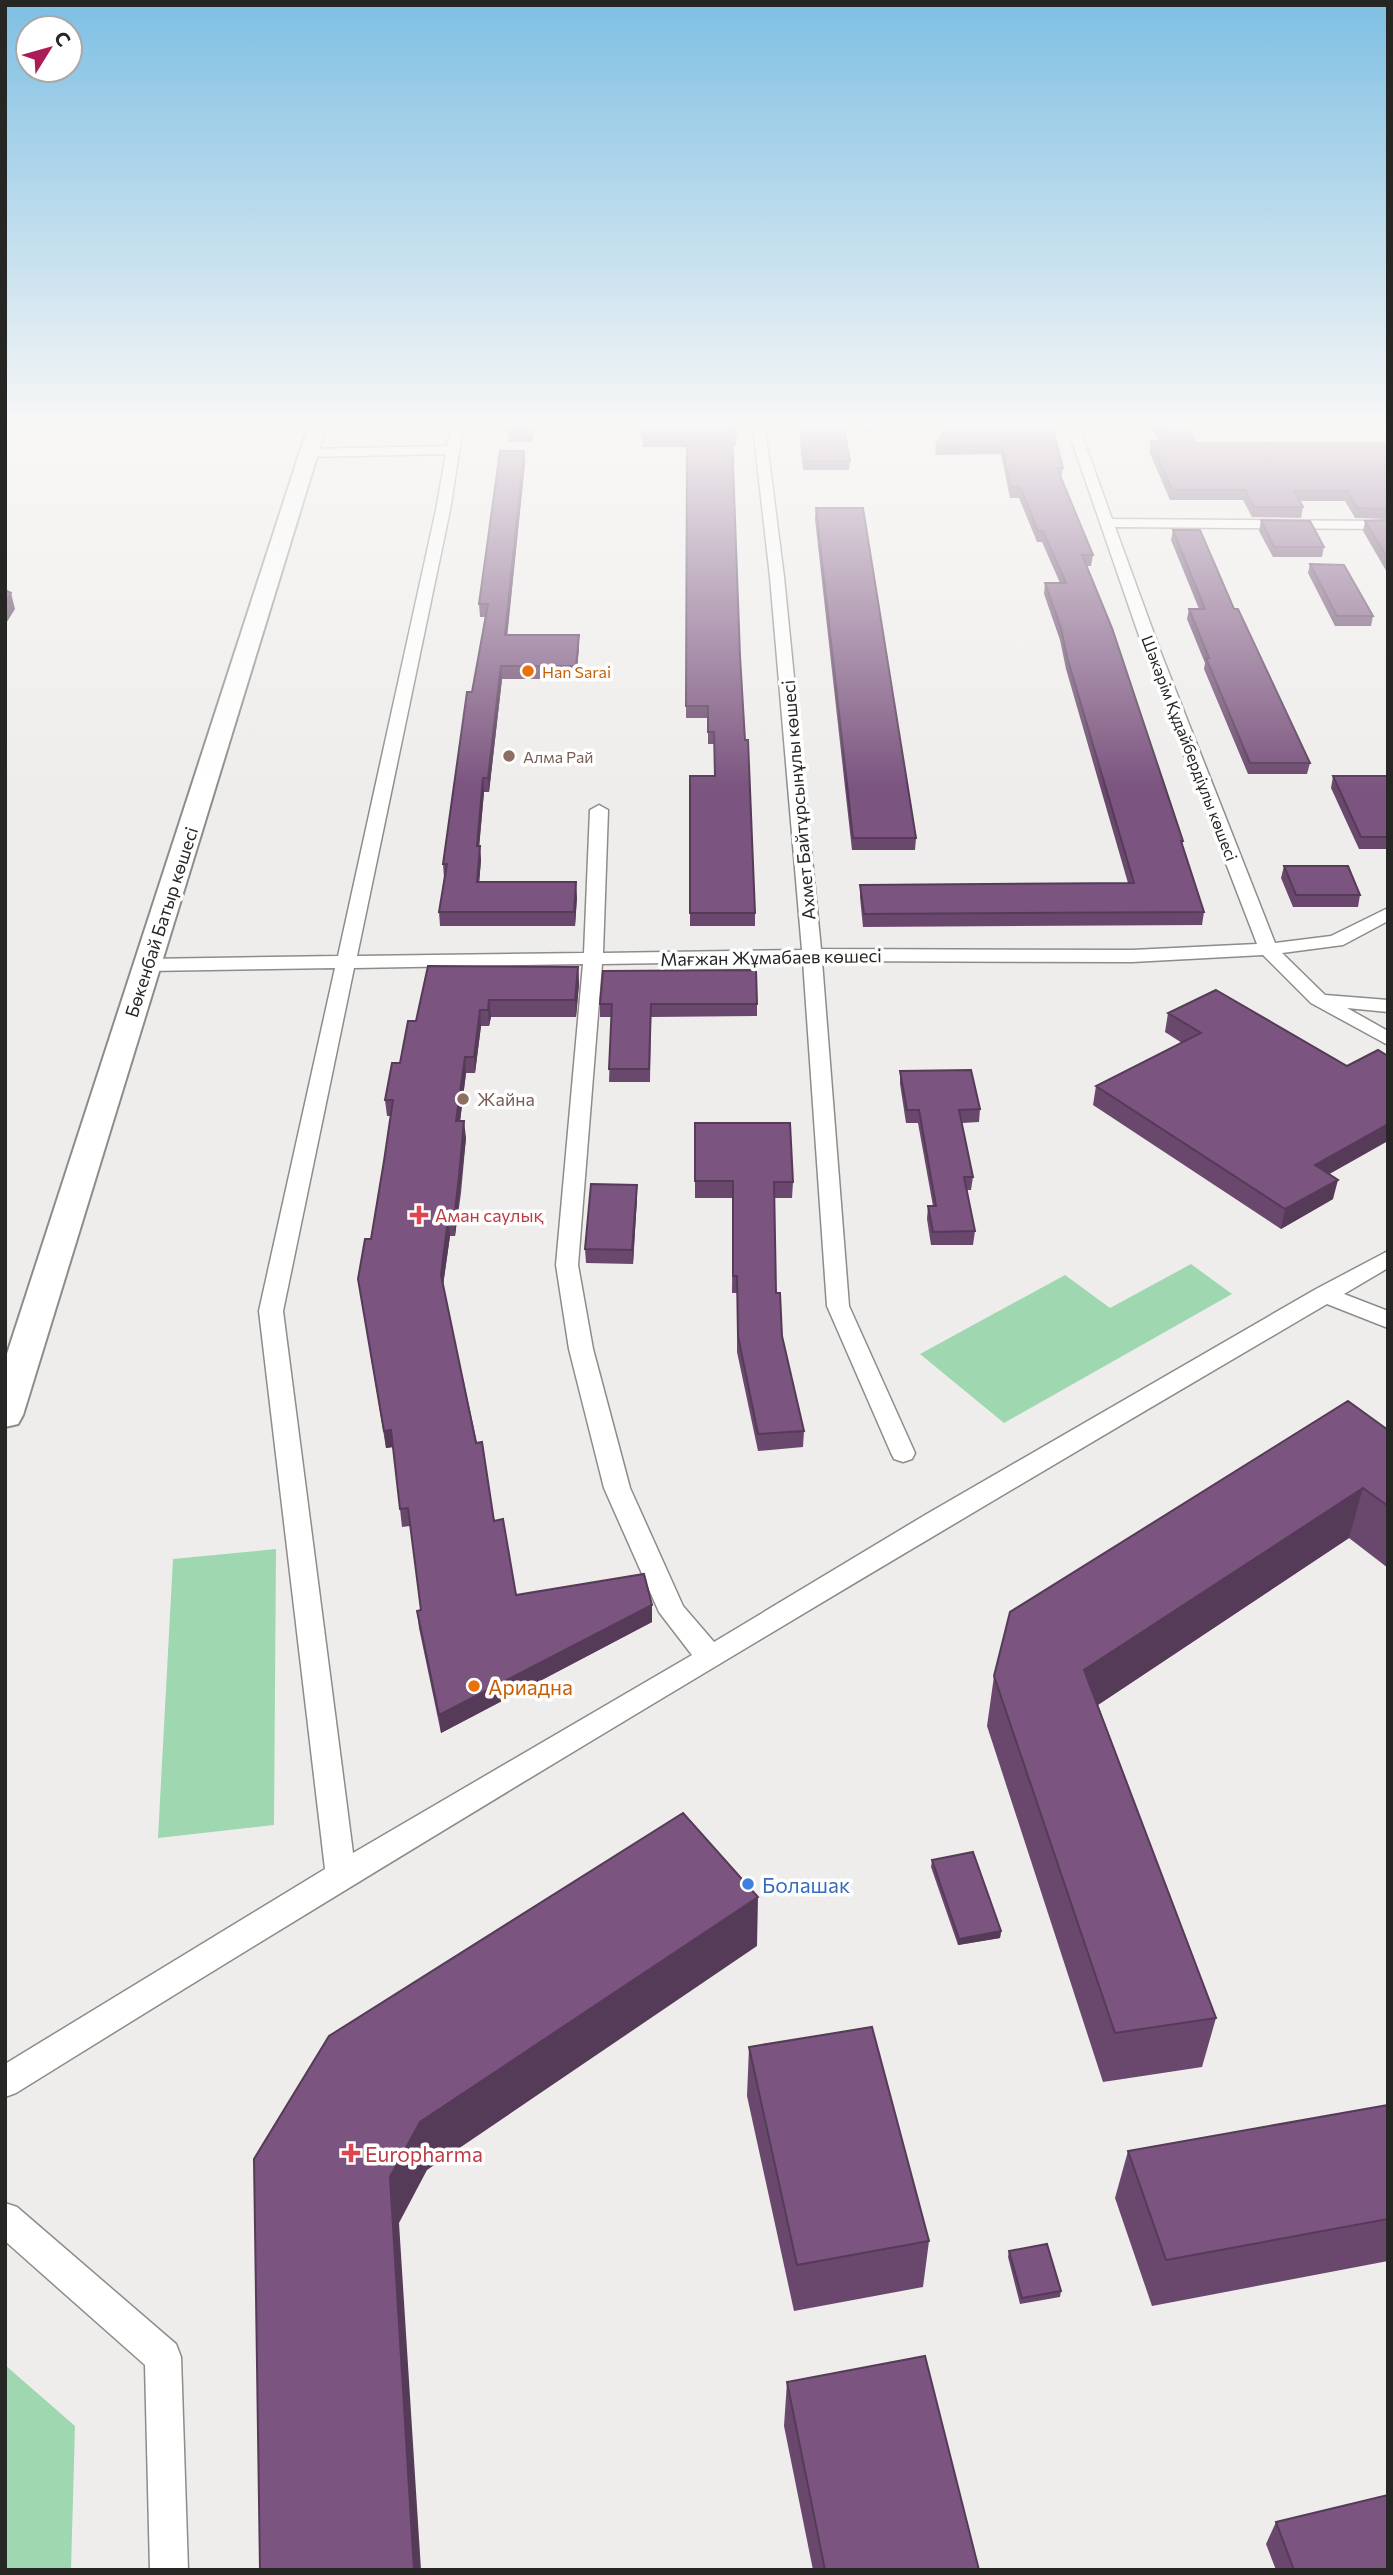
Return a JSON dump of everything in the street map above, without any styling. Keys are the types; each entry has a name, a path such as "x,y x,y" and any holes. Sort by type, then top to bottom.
{"main road":[{"name":"Бөкенбай Батыр көшесі","path":"5,1415 279,547"}],"street":[{"path":"341,1875 271,1311 435,547"},
{"name":"Ахмет Байтұрсынұлы көшесі","path":"773,547 812,955 838,1306 903,1453"},
{"name":"Шәкәрім Құдайбердіұлы көшесі","path":"1114,547 1268,948"},
{"path":"599,810 593,959 567,1265 579,1337 617,1489 672,1612 711,1658"},
{"name":"Мағжан Жұмабаев көшесі","path":"147,965 812,955 1132,956 1336,941 1388,913"},
{"path":"1268,948 1289,973 1318,999 1388,1039"},
{"path":"1318,999 1388,1006"},
{"path":"5,2082 341,1875 711,1658 946,1515 1388,1258"},
{"path":"1324,1294 1388,1320"},
{"path":"5,2219 163,2357 169,2570"}],"green space":[{"path":"1191,1264 1232,1294 1004,1423 920,1354 1065,1275 1110,1308"},
{"path":"276,1549 274,1825 158,1838 173,1559"},
{"path":"5,2365 75,2426 71,2570 5,2570"}],"building":[{"path":"487,547 514,547 505,635 579,635 576,666 501,666 488,778 483,778 477,846 480,846 477,882 576,882 574,912 439,912 467,692 472,692 488,604 479,604"},
{"path":"687,547 736,547 755,913 690,913 690,776 715,776 714,732 708,732 708,706 686,706"},
{"path":"820,547 869,547 916,838 853,838"},
{"path":"1050,547 1090,547 1093,555 1082,555 1112,628 1204,912 864,914 860,885 1134,883 1067,657 1061,628 1045,583 1066,583"},
{"path":"1180,547 1207,547 1234,609 1238,609 1310,763 1250,763 1206,658 1209,658 1189,609 1205,609"},
{"path":"1381,547 1388,547 1388,559"},
{"path":"1310,564 1344,565 1373,616 1337,616"},
{"path":"5,590 11,593 5,603"},
{"path":"1333,776 1388,776 1388,837 1361,837"},
{"path":"1284,866 1348,866 1360,895 1296,895"},
{"path":"428,966 578,967 575,1000 489,1000 488,1010 480,1010 474,1057 465,1057 456,1121 464,1121 459,1176 454,1219 448,1219 441,1275 476,1443 482,1442 494,1521 503,1519 516,1595 644,1574 652,1605 439,1715 417,1611 421,1610 408,1508 400,1509 391,1430 384,1431 358,1279 365,1239 371,1239 384,1161 393,1100 385,1100 392,1063 400,1063 408,1021 416,1021"},
{"path":"756,970 757,1004 651,1004 649,1069 609,1069 612,1004 600,1004 603,971"},
{"path":"1216,990 1347,1066 1378,1050 1388,1056 1388,1124 1315,1165 1338,1180 1285,1209 1096,1086 1201,1033 1168,1013"},
{"path":"971,1070 980,1109 959,1110 973,1177 964,1177 975,1231 933,1232 928,1206 936,1206 919,1110 907,1110 900,1071"},
{"path":"695,1123 790,1123 793,1182 774,1182 776,1293 780,1293 782,1336 804,1431 758,1434 738,1336 737,1276 733,1276 733,1181 695,1181"},
{"path":"591,1184 637,1185 632,1250 585,1249"},
{"path":"1348,1401 1388,1430 1388,1506 1363,1488 1084,1670 1216,2018 1115,2033 994,1676 1010,1612"},
{"path":"683,1813 758,1897 420,2122 390,2177 414,2570 260,2570 254,2159 329,2036"},
{"path":"973,1852 1001,1931 959,1939 932,1860"},
{"path":"872,2027 929,2241 797,2265 749,2047"},
{"path":"1388,2105 1388,2219 1166,2260 1128,2151"},
{"path":"1047,2244 1061,2291 1022,2298 1009,2251"},
{"path":"925,2356 979,2570 825,2570 787,2382"},
{"path":"1388,2495 1388,2570 1294,2570 1276,2522"}],"place":[{"name":"Han Sarai","path":"528,671"},
{"name":"Алма Рай","path":"509,756"},
{"name":"Жайна","path":"463,1099"},
{"name":"Аман саулық","path":"419,1215"},
{"name":"Ариадна","path":"474,1686"},
{"name":"Болашак","path":"748,1884"},
{"name":"Europharma","path":"351,2153"}]}
